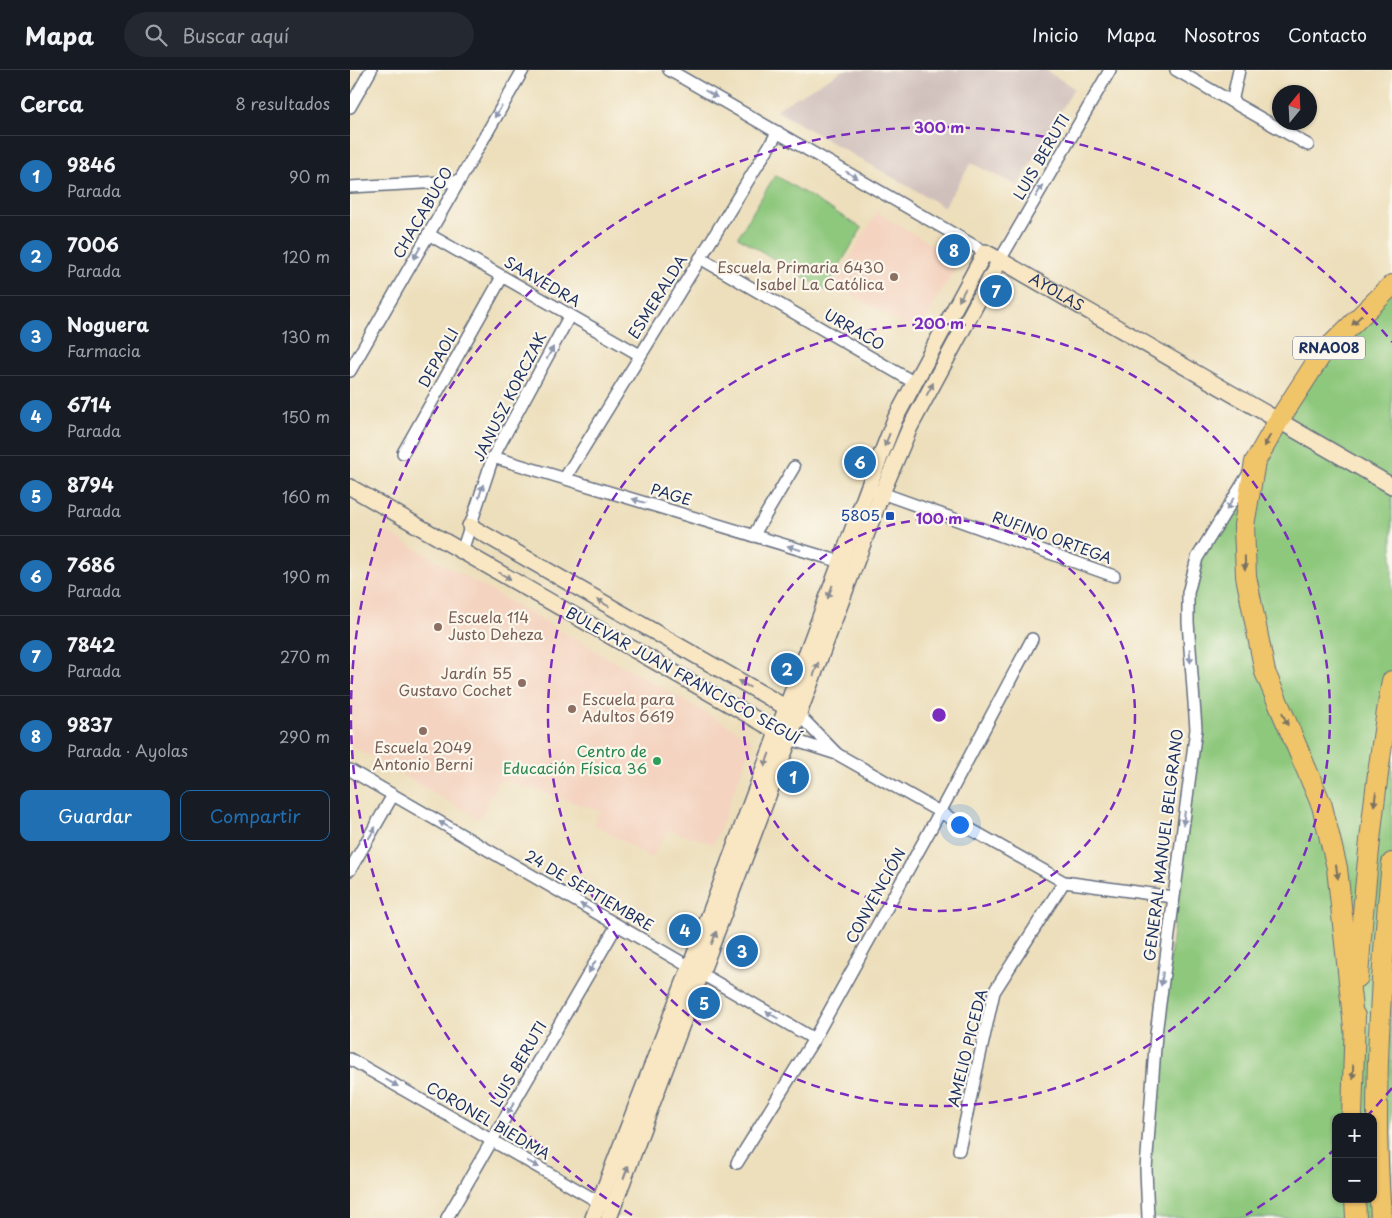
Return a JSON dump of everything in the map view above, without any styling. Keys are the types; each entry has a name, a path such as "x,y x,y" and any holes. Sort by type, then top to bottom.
{"highway":[{"name":"RNA008","path":"1278,420 1321,355 1392,285"},
{"path":"1278,420 1255,462 1244,525 1246,576 1265,672 1322,806 1337,868 1354,1028"},
{"path":"1352,1113 1354,1028 1364,890 1392,682"},
{"path":"1382,1218 1377,1123 1380,1006 1385,927 1392,863"},
{"path":"1382,1218 1392,1143"},
{"path":"1356,1203 1356,1218"}],"street":[{"path":"350,107 371,70"},
{"name":"CHACABUCO","path":"350,371 523,70"},
{"name":"AYOLAS","path":"669,70 1392,486"},
{"name":"LUIS BERUTI","path":"1000,260 1110,70"},
{"path":"1176,70 1308,145"},
{"path":"1232,102 1239,70"},
{"name":"ESMERALDA","path":"564,478 778,132"},
{"path":"350,187 459,181"},
{"name":"SAAVEDRA","path":"428,234 640,355"},
{"path":"793,712 841,562 895,419 985,252"},
{"name":"URRACO","path":"700,258 915,383"},
{"path":"593,1218 607,1210 695,970 793,712 910,427 1000,260"},
{"name":"DEPAOLI","path":"403,453 502,277"},
{"name":"JANUSZ KORCZAK","path":"462,551 493,457 570,315"},
{"name":"PAGE","path":"493,457 841,562"},
{"name":"GENERAL MANUEL BELGRANO","path":"1148,1218 1146,1169 1155,1044 1196,729 1188,622 1188,593 1197,558 1255,462"},
{"path":"753,536 794,467"},
{"name":"BULEVAR JUAN FRANCISCO SEGUÍ","path":"350,487 784,736 837,754 1064,882 1173,897"},
{"name":"RUFINO ORTEGA","path":"868,488 1114,576"},
{"name":"BULEVAR JUAN FRANCISCO SEGUÍ","path":"470,526 793,712 837,754"},
{"name":"CONVENCIÓN","path":"737,1163 814,1039 940,812 1032,639"},
{"name":"24 DE SEPTIEMBRE","path":"350,770 814,1039"},
{"path":"350,870 393,795"},
{"name":"AMELIO PICEDA","path":"959,1150 994,992 1064,882"},
{"name":"LUIS BERUTI","path":"447,1218 616,924"},
{"name":"CORONEL BIEDMA","path":"350,1059 607,1210"}],"shaded area":[{"path":"843,70 1045,70 1074,88 1018,186 971,163 944,207 775,110"},
{"name":"Escuela Primaria 6430 Isabel La Católica","path":"877,212 951,256 954,270 917,333 834,284"},
{"path":"385,531 750,738 752,743 714,844 668,830 651,858 593,824 600,811 500,779 479,819 350,745 350,633"}],"green space":[{"path":"775,175 862,228 825,290 738,237"},
{"path":"1392,285 1392,1218 1148,1218 1146,1169 1196,729 1188,622 1197,558 1279,420"}],"place":[{"name":"9837","path":"954,250"},
{"name":"Escuela Primaria 6430 Isabel La Católica","path":"894,277"},
{"name":"7842","path":"996,291"},
{"name":"7686","path":"860,462"},
{"name":"5805","path":"890,516"},
{"name":"Escuela 114 Justo Deheza","path":"438,627"},
{"name":"7006","path":"787,669"},
{"name":"Jardín 55 Gustavo Cochet","path":"522,683"},
{"name":"Escuela para Adultos 6619","path":"572,709"},
{"name":"Escuela 2049 Antonio Berni","path":"423,731"},
{"name":"Centro de Educación Física 36","path":"657,761"},
{"name":"9846","path":"793,777"},
{"name":"6714","path":"685,930"},
{"name":"Noguera","path":"742,951"},
{"name":"8794","path":"704,1003"}]}
